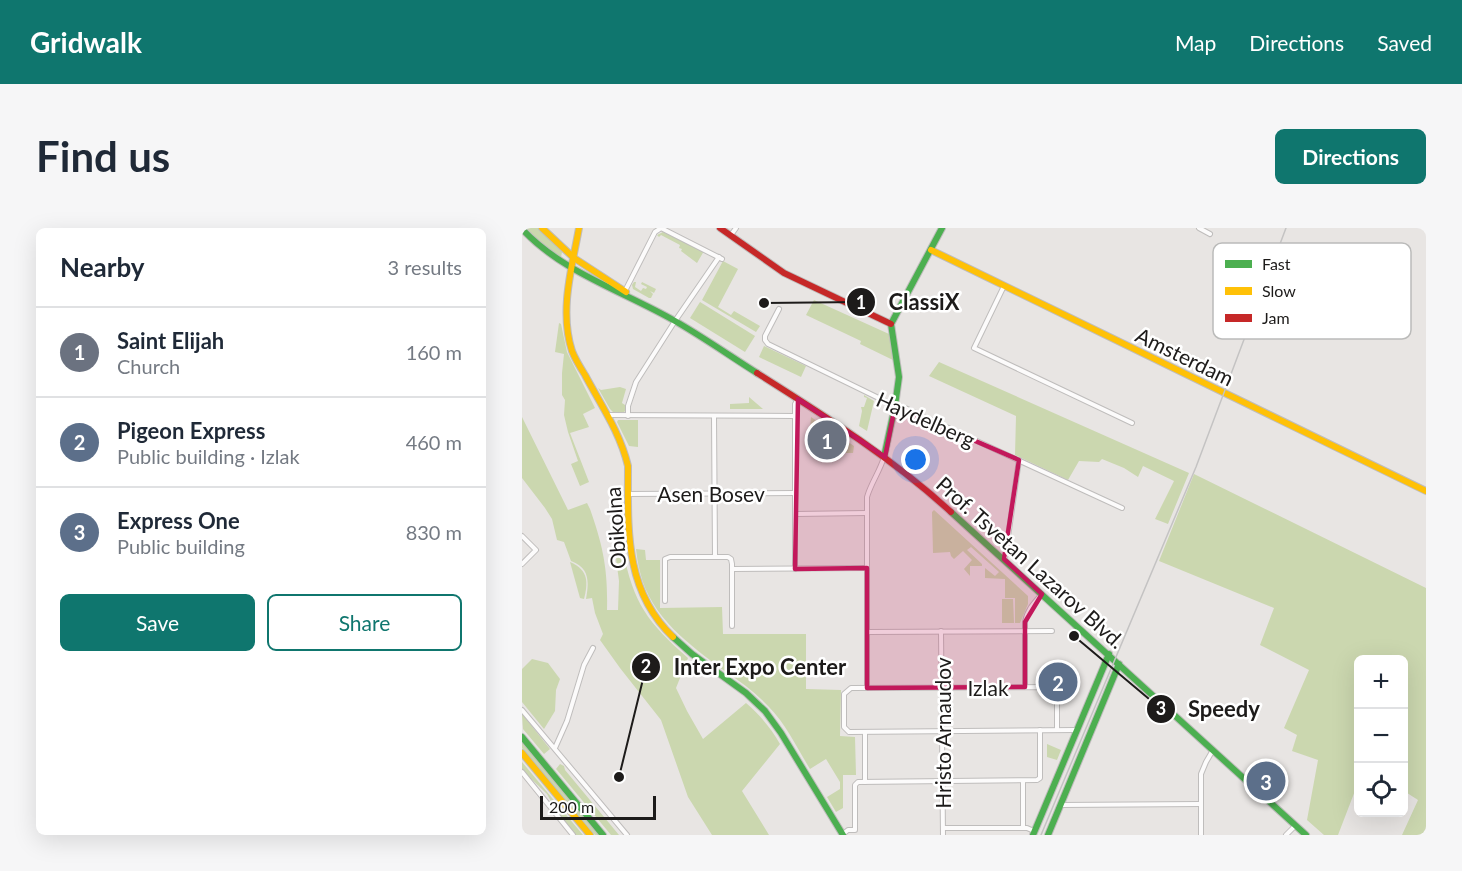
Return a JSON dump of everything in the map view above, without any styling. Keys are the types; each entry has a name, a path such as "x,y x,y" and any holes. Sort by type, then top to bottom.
{"main road":[{"name":"Prof. Tsvetan Lazarov Blvd.","path":"542,228 574,258 649,307"},
{"name":"Obikolna","path":"579,228 566,320 572,350 626,455 630,549 634,575 643,597 654,617 667,633 750,697 769,716 842,834"},
{"path":"720,228 784,273 891,324"},
{"path":"884,457 896,406 899,370 891,324 942,228"},
{"name":"Prof. Tsvetan Lazarov Blvd.","path":"522,230 536,244 572,269 675,321 847,430 884,457 933,495 1306,835"},
{"name":"Amsterdam","path":"930,250 1426,491"},
{"path":"1034,833 1109,654"},
{"path":"1048,835 1119,664"},
{"path":"522,737 603,835"},
{"path":"522,753 590,835"}],"street":[{"path":"625,291 655,232 661,228 720,258 675,321 636,382 628,406 628,416"},
{"path":"731,236 736,228"},
{"path":"1199,228 1210,234"},
{"path":"1004,286 974,348 1132,423"},
{"name":"Haydelberg","path":"779,309 765,336 768,344 896,406 903,407 1122,508"},
{"path":"795,569 795,405 798,399"},
{"path":"607,416 795,416"},
{"path":"714,416 715,557"},
{"path":"867,688 867,497 884,457"},
{"path":"1004,559 1020,460"},
{"name":"Asen Bosev","path":"628,494 795,493"},
{"path":"795,514 867,513"},
{"path":"522,536 536,550 522,564"},
{"path":"665,601 665,559 670,557 728,557 732,559 733,569 732,626"},
{"path":"733,569 867,568"},
{"path":"1025,687 1026,614 1042,594"},
{"name":"Hristo Arnaudov","path":"941,631 943,835"},
{"path":"867,632 1052,631"},
{"path":"555,748 593,648"},
{"name":"Izlak","path":"865,732 849,732 844,727 844,694 851,688 1053,687 1057,688 1057,730"},
{"path":"522,710 627,835"},
{"path":"842,834 848,830 855,830 855,785 858,782 1037,780 1040,778 1040,730"},
{"path":"865,782 865,732 1077,730"},
{"path":"1202,835 1201,774 1213,750"},
{"path":"522,772 573,835"},
{"path":"1023,781 1023,828"},
{"path":"1060,805 1201,804"},
{"path":"1286,835 1295,826"},
{"path":"943,828 1023,828 1034,833"}],"highlighted area":[{"path":"798,399 885,457 895,406 1019,460 1004,559 1042,594 1025,622 1025,687 867,688 867,568 795,569"}],"green space":[{"path":"525,228 538,228 562,252 561,257 538,241"},
{"path":"663,232 704,251 697,263 681,251 680,245 657,235"},
{"path":"723,261 738,269 718,307 731,315 734,311 760,326 756,332 702,300"},
{"path":"634,282 636,282 635,287 641,291 647,287 641,284 642,282 656,289 654,293 650,291 653,294 651,298 633,289"},
{"path":"814,300 889,334 895,361 860,344 861,341 806,315"},
{"path":"700,302 755,336 745,352 690,318"},
{"path":"559,323 567,352 595,408 583,414 589,427 570,433 589,482 580,486 571,464 578,461 564,415 562,373 564,354 555,352"},
{"path":"764,346 806,366 801,377 759,357"},
{"path":"939,362 1189,473 1168,524 1155,519 1174,481 1143,466 1138,477 1102,459 1099,462 1079,461 1068,480 1015,455 1016,416 929,376"},
{"path":"620,387 626,389 622,403 625,405 625,411 613,412 598,388 601,390"},
{"path":"864,395 874,401 867,431 859,426 861,407 864,407 867,398"},
{"path":"749,397 763,409 730,409 730,404 749,403"},
{"path":"522,417 568,510 587,503 590,509 604,558 607,610 618,610 619,581 615,551 623,550 632,584 644,611 662,634 688,658 676,688 703,739 746,703 765,722 780,744 742,791 769,835 712,835 688,797 661,720 600,640 603,634 592,598 586,599 588,581 585,572 571,561 564,542 557,540 552,519 522,478"},
{"path":"811,417 854,446 853,453 815,453 815,441 809,440"},
{"path":"618,420 638,420 638,447 629,446"},
{"path":"1194,474 1426,588 1426,835 1402,835 1418,800 1408,794 1408,655 1354,655 1354,793 1338,835 1324,835 1307,820 1318,760 1292,751 1297,735 1284,728 1309,670 1260,645 1274,608 1159,561"},
{"path":"934,510 1028,596 1028,604 1020,623 1015,623 1015,598 1005,598 1005,579 985,578 985,568 995,576 999,572 971,547 967,550 982,566 970,566 970,576 964,569 972,560 963,551 954,559 950,552 933,553 932,512"},
{"path":"636,549 645,550 646,560 660,560 660,608 722,607 723,634 806,634 806,689 841,690 840,736 855,737 856,775 843,775 843,808 836,812 827,797 840,789 840,782 826,759 810,769 786,729 769,707 748,688 686,641 663,617 645,588"},
{"path":"570,562 581,569 586,577 584,599 580,598"},
{"path":"1002,599 1013,599 1014,623 1002,623"},
{"path":"532,659 548,663 560,679 556,690 555,711 544,729 522,702 522,669"},
{"path":"522,715 550,749 544,754 523,729"},
{"path":"522,742 599,835 595,835 522,748"},
{"path":"1047,744 1061,750 1057,760 1047,757"},
{"path":"522,762 583,835 576,835 557,812 547,794 522,770"},
{"path":"560,764 619,835 611,835 556,769"}],"tram line":[{"path":"1280,243 1286,228"},
{"path":"1041,835 1196,467 1244,339"}],"traffic: fast":[{"path":"884,457 899,377 891,324 942,228"},
{"path":"522,229 556,258 575,270 675,321 757,373"},
{"path":"951,512 1306,835"},
{"path":"673,637 692,654 746,693 765,711 781,733 843,835"},
{"path":"1033,835 1109,654"},
{"path":"1048,835 1119,664"},
{"path":"522,737 603,835"}],"traffic: slow":[{"path":"542,228 574,258 626,292"},
{"path":"579,228 568,289 568,336 572,351 610,419 625,454 628,466 629,535 637,579 657,619 673,637"},
{"path":"931,250 1426,491"},
{"path":"522,753 590,835"}],"traffic: jam":[{"path":"720,228 784,273 891,324"},
{"path":"757,373 882,456 951,512"}],"place":[{"name":"ClassiX","path":"764,303"},
{"name":"Saint Elijah","path":"827,440"},
{"name":"Speedy","path":"1074,636"},
{"name":"Pigeon Express","path":"1058,682"},
{"name":"Inter Expo Center","path":"619,777"},
{"name":"Express One","path":"1266,781"}]}
